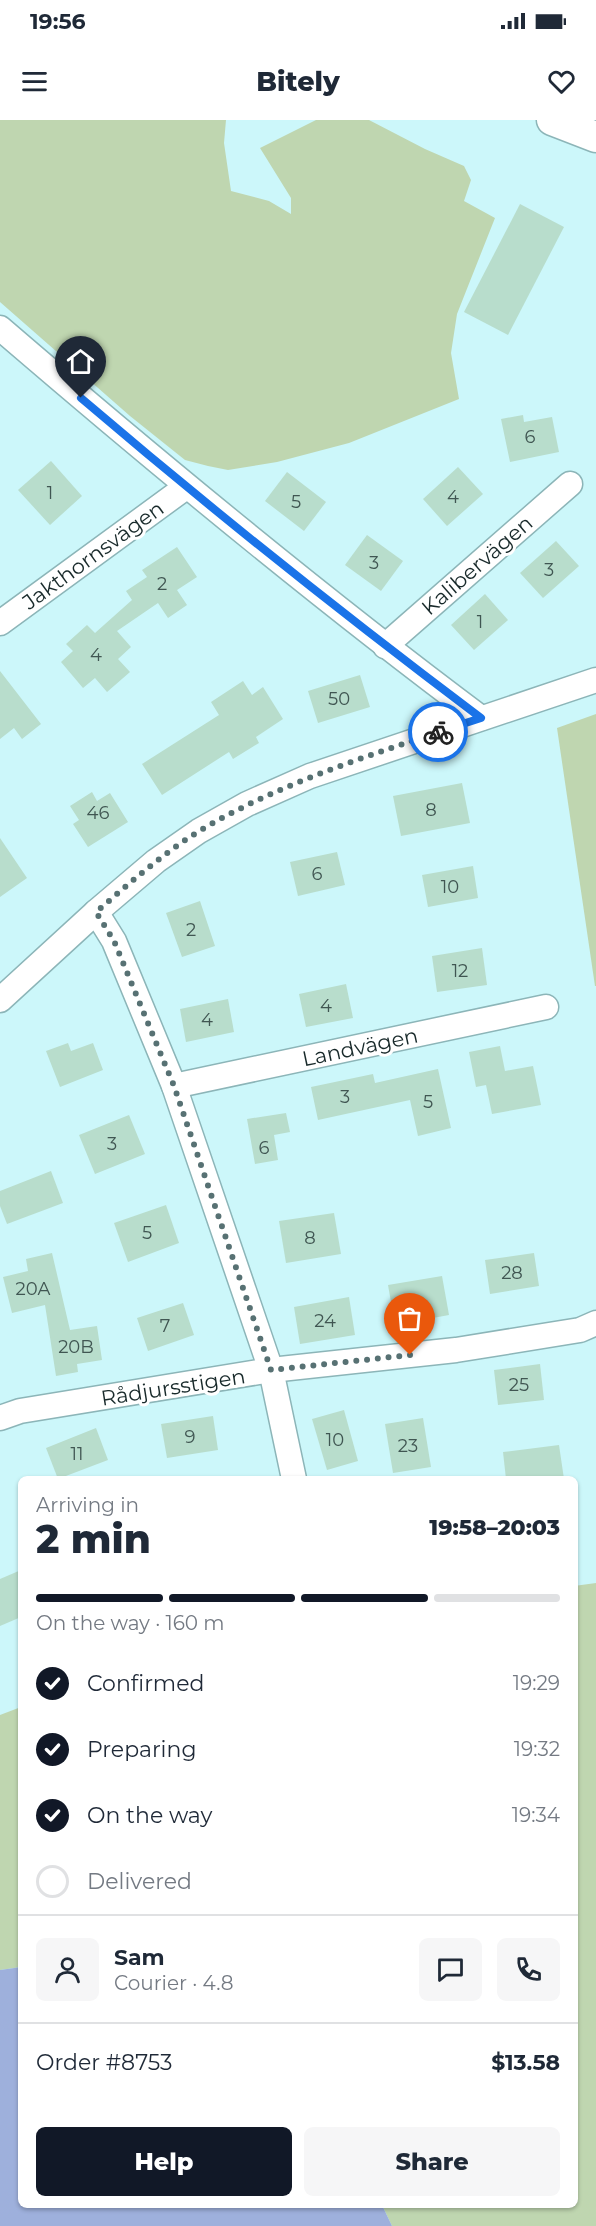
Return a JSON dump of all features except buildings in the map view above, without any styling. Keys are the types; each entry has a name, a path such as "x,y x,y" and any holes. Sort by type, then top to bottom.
{"street":[{"path":"552,120 596,137"},
{"path":"0,328 186,487 384,646 481,718"},
{"name":"Kalibervägen","path":"384,646 570,484"},
{"name":"Jakthornsvägen","path":"0,623 186,487"},
{"path":"0,1000 96,912 156,861 200,831 247,804 310,776 596,680"},
{"path":"96,912 114,941 174,1086 271,1370 293,1476"},
{"name":"Landvägen","path":"174,1086 546,1007"},
{"name":"Rådjursstigen","path":"0,1418 20,1411 271,1370 456,1350 580,1330 596,1323"}],"green space":[{"path":"0,120 226,120 224,143 231,191 269,201 291,214 291,198 260,148 316,120 369,120 464,166 471,180 464,201 495,218 457,314 451,353 459,399 349,443 277,462 228,470 185,460 130,416 0,302"},
{"path":"596,714 596,986 595,986 557,728"},
{"path":"596,1583 596,2226 392,2226 383,2208 578,2208 578,1585"},
{"path":"18,1708 18,1967 0,1970 0,1715"}],"water":[{"path":"18,1967 18,2208 383,2208 392,2226 0,2226 0,1970"}],"way so far":[{"path":"410,1355 271,1370 174,1086 114,941 96,912 156,861 200,831 247,804 310,776 438,732"}],"route":[{"path":"81,398 168,472 384,646 481,718 438,732"}]}
